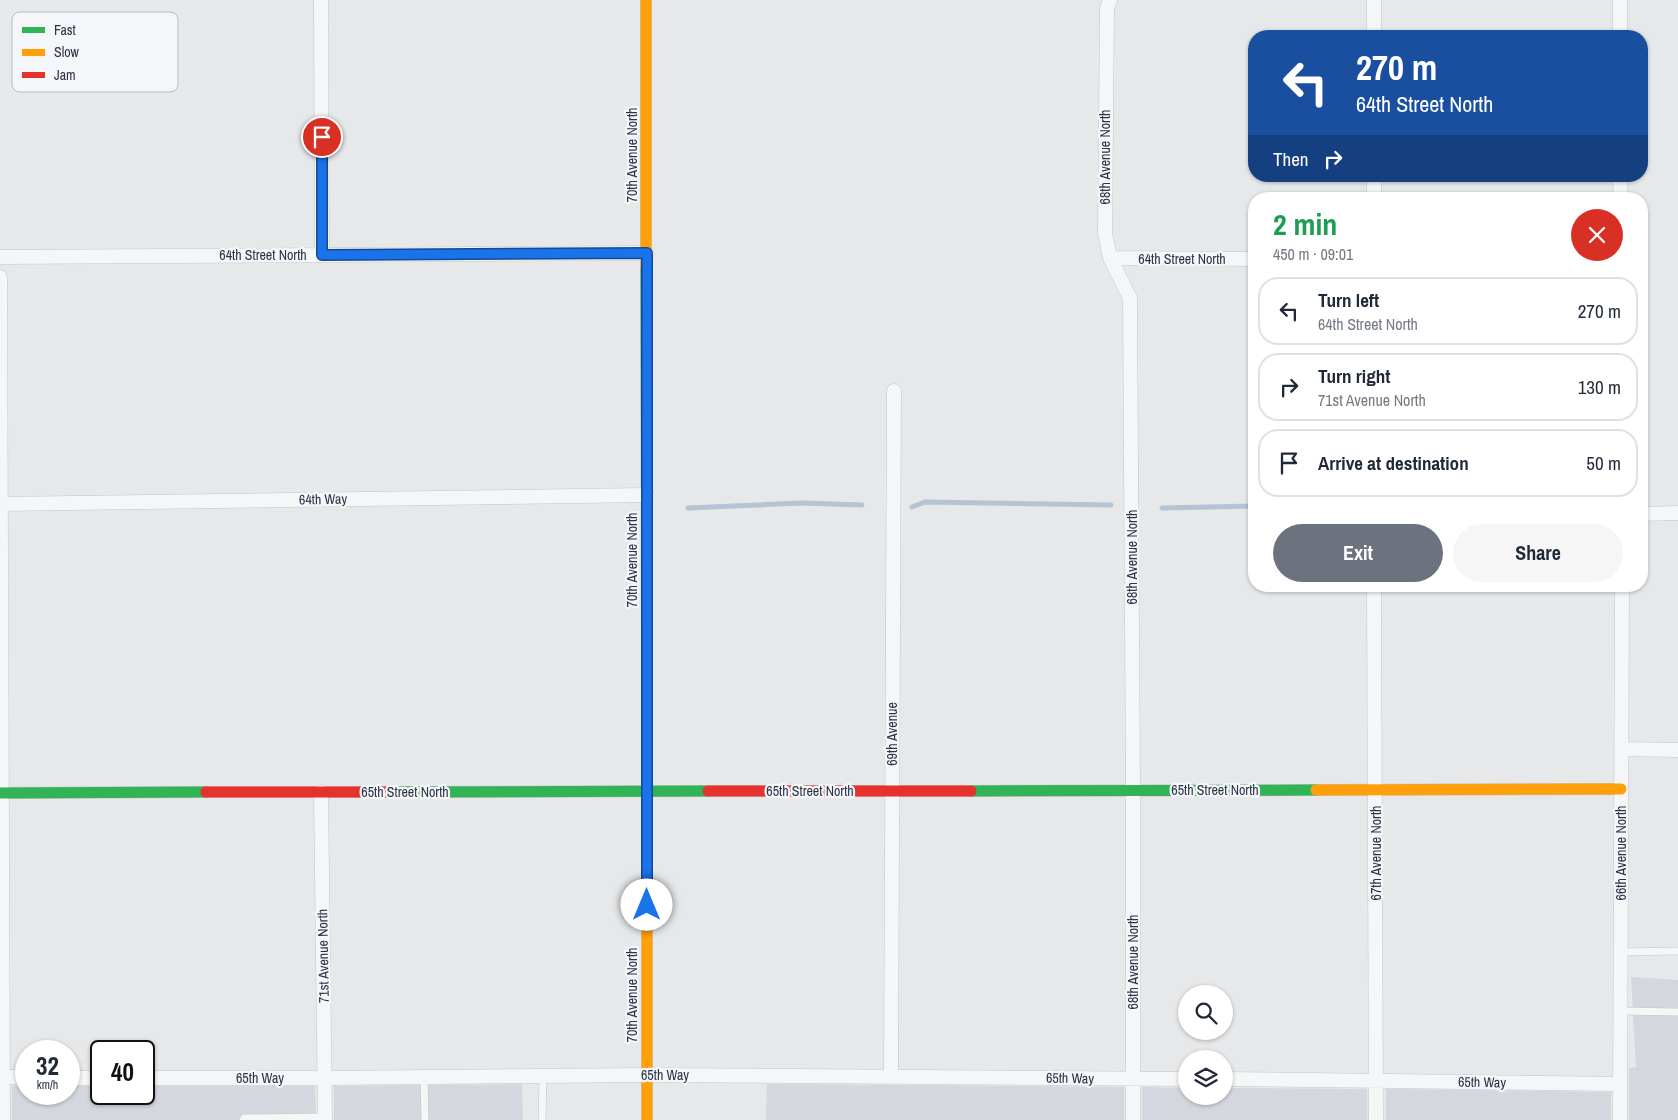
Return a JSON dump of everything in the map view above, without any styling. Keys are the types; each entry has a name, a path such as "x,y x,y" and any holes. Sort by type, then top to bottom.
{"street":[{"path":"321,0 322,255"},
{"name":"70th Avenue North","path":"646,0 647,1120"},
{"name":"68th Avenue North","path":"1110,0 1107,8 1105,233 1110,258 1130,298 1133,1120"},
{"path":"1374,0 1374,30"},
{"path":"1620,0 1620,30"},
{"name":"64th Street North","path":"0,258 647,253"},
{"name":"64th Street North","path":"1110,258 1248,259"},
{"path":"0,278 2,1120"},
{"name":"69th Avenue","path":"892,1076 894,391"},
{"name":"64th Way","path":"0,504 647,494"},
{"path":"1648,514 1678,514"},
{"name":"67th Avenue North","path":"1374,592 1376,1120"},
{"name":"66th Avenue North","path":"1620,1120 1622,592"},
{"path":"1622,749 1678,750"},
{"name":"65th Street North","path":"1,793 1621,789"},
{"name":"71st Avenue North","path":"320,792 325,1118"},
{"name":"65th Way","path":"155,1078 647,1075 1178,1079"},
{"path":"1,1077 15,1077"},
{"name":"65th Way","path":"1233,1080 1620,1084"}],"lane":[{"path":"1620,952 1678,951"},
{"path":"1620,1011 1678,1012"},
{"path":"542,1120 543,1076"},
{"path":"424,1077 425,1120"},
{"path":"243,1120 244,1118 325,1118"}],"shaded area":[{"path":"1631,977 1678,980 1678,1120 1629,1120 1629,1068 1636,1067"},
{"path":"522,1084 523,1120 334,1120 334,1086"},
{"path":"767,1084 1124,1087 1124,1120 766,1120"},
{"path":"12,1086 15,1086 15,1105 80,1105 80,1086 90,1086 90,1105 155,1105 155,1086 315,1086 316,1120 12,1120"},
{"path":"1142,1087 1178,1088 1178,1105 1233,1105 1233,1088 1367,1089 1367,1120 1142,1120"},
{"path":"1386,1089 1611,1092 1611,1120 1386,1120"}],"waterway":[{"path":"912,507 925,502 1111,505"},
{"path":"688,508 802,503 862,505"},
{"path":"1162,508 1248,506"}],"traffic: fast":[{"path":"646,269 647,622"},
{"path":"971,791 1316,790"},
{"path":"396,792 708,791"},
{"path":"0,793 206,792"}],"traffic: slow":[{"path":"646,0 646,269"},
{"path":"1316,790 1621,789"},
{"path":"647,848 647,1120"}],"traffic: jam":[{"path":"647,622 647,848"},
{"path":"708,791 971,791"},
{"path":"206,792 396,792"}],"route":[{"path":"322,137 322,255 647,253 647,905"}]}
